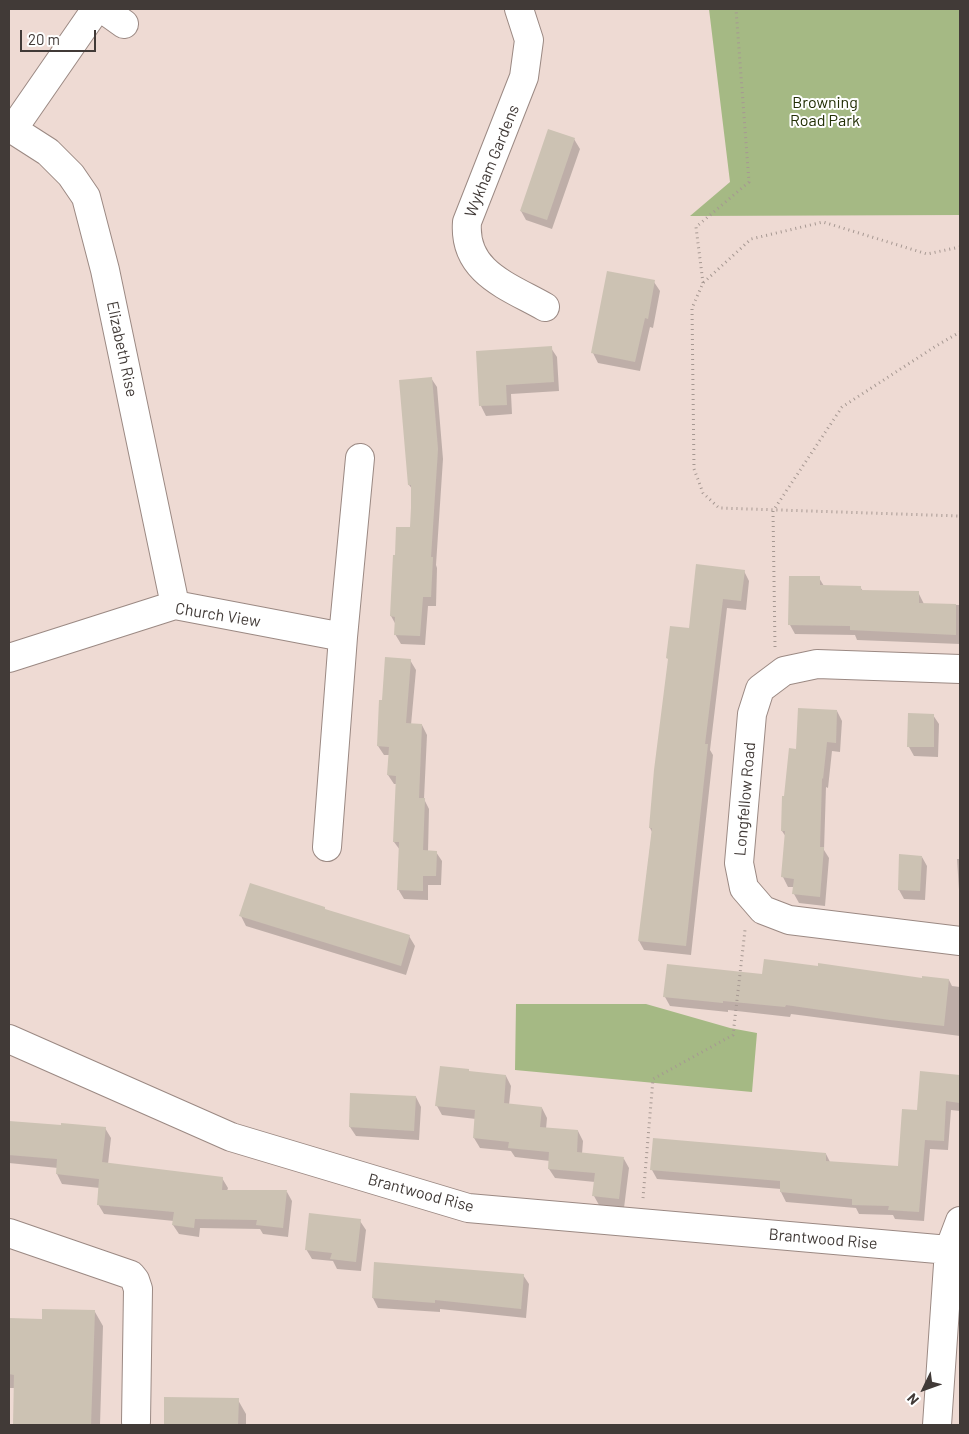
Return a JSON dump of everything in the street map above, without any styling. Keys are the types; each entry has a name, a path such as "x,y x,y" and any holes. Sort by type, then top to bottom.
{"street":[{"path":"11,128 96,9"},
{"name":"Wykham Gardens","path":"519,9 529,40 524,78 466,222 466,233 470,252 479,266 496,279 545,307"},
{"name":"Elizabeth Rise","path":"11,128 48,152 71,175 86,198 106,270 175,605"},
{"path":"327,846 343,637 360,458"},
{"name":"Church View","path":"9,658 175,605 343,637"},
{"name":"Longfellow Road","path":"960,669 817,664 784,671 760,688 752,714 739,863 744,888 748,893 763,910 789,920 960,941"},
{"name":"Brantwood Rise","path":"9,1038 231,1137 468,1208 949,1250"},
{"path":"936,1425 949,1250 960,1221"},
{"path":"9,1233 131,1275 135,1280 138,1289 136,1422"}],"path":[{"path":"703,283 696,227 749,182 736,9"},
{"path":"960,247 927,254 823,222 751,239 703,283 692,308 694,470 703,493 719,508 960,516"},
{"path":"775,677 773,511 842,407 960,332"},
{"path":"641,1223 653,1079 733,1035 748,893"}],"green space":[{"name":"Browning Road Park","path":"709,9 960,9 960,215 690,216 730,182"},
{"path":"516,1004 646,1004 730,1028 757,1033 752,1092 515,1070"}],"building":[{"path":"548,129 575,138 547,220 520,211"},
{"path":"607,271 655,280 648,319 645,318 635,362 591,353"},
{"path":"552,346 554,382 506,385 507,405 479,406 476,351"},
{"path":"432,377 438,449 431,557 433,557 431,597 423,597 420,636 394,635 395,617 390,616 396,527 410,527 411,508 411,485 408,485 399,380"},
{"path":"696,564 745,570 741,601 723,599 705,744 708,744 686,946 638,941 652,828 649,828 654,770 668,659 666,658 670,626 689,628"},
{"path":"789,576 820,576 820,585 861,586 861,590 919,591 919,603 956,604 956,635 850,630 850,626 788,625"},
{"path":"385,657 411,659 406,723 422,724 419,798 425,798 423,850 437,851 436,876 423,876 423,891 397,890 399,842 393,842 396,776 387,775 389,747 377,746 379,700 382,700"},
{"path":"798,708 837,710 836,743 827,742 822,778 820,847 824,847 820,897 792,894 794,879 781,877 785,831 781,831 782,796 784,796 789,748 796,749"},
{"path":"908,713 934,714 934,747 907,747"},
{"path":"899,854 922,856 920,891 898,890"},
{"path":"250,883 325,907 325,909 410,935 401,966 239,916"},
{"path":"764,959 818,966 818,963 922,978 922,976 949,979 944,1026 786,1005 785,1007 723,1001 723,1003 663,997 667,964 762,974"},
{"path":"440,1066 506,1075 504,1103 542,1107 540,1127 578,1130 577,1152 624,1157 619,1199 592,1196 595,1173 548,1169 549,1152 508,1148 509,1142 473,1138 475,1110 435,1106"},
{"path":"920,1071 960,1075 960,1103 946,1101 944,1141 925,1140 919,1212 888,1210 889,1206 852,1205 852,1199 780,1192 780,1181 650,1170 653,1138 826,1153 826,1161 898,1166 902,1109 917,1110"},
{"path":"350,1093 416,1096 414,1131 349,1127"},
{"path":"9,1121 106,1127 102,1162 223,1177 222,1190 287,1190 283,1228 256,1225 257,1220 195,1219 194,1228 172,1225 174,1212 97,1205 99,1179 56,1174 57,1159 9,1155"},
{"path":"309,1213 361,1219 356,1262 330,1259 332,1253 305,1250"},
{"path":"374,1262 524,1274 521,1309 435,1300 435,1303 372,1298"},
{"path":"42,1309 95,1310 91,1425 13,1425 14,1375 9,1374 9,1318 42,1319"},
{"path":"164,1397 239,1398 238,1425 164,1425"}]}
